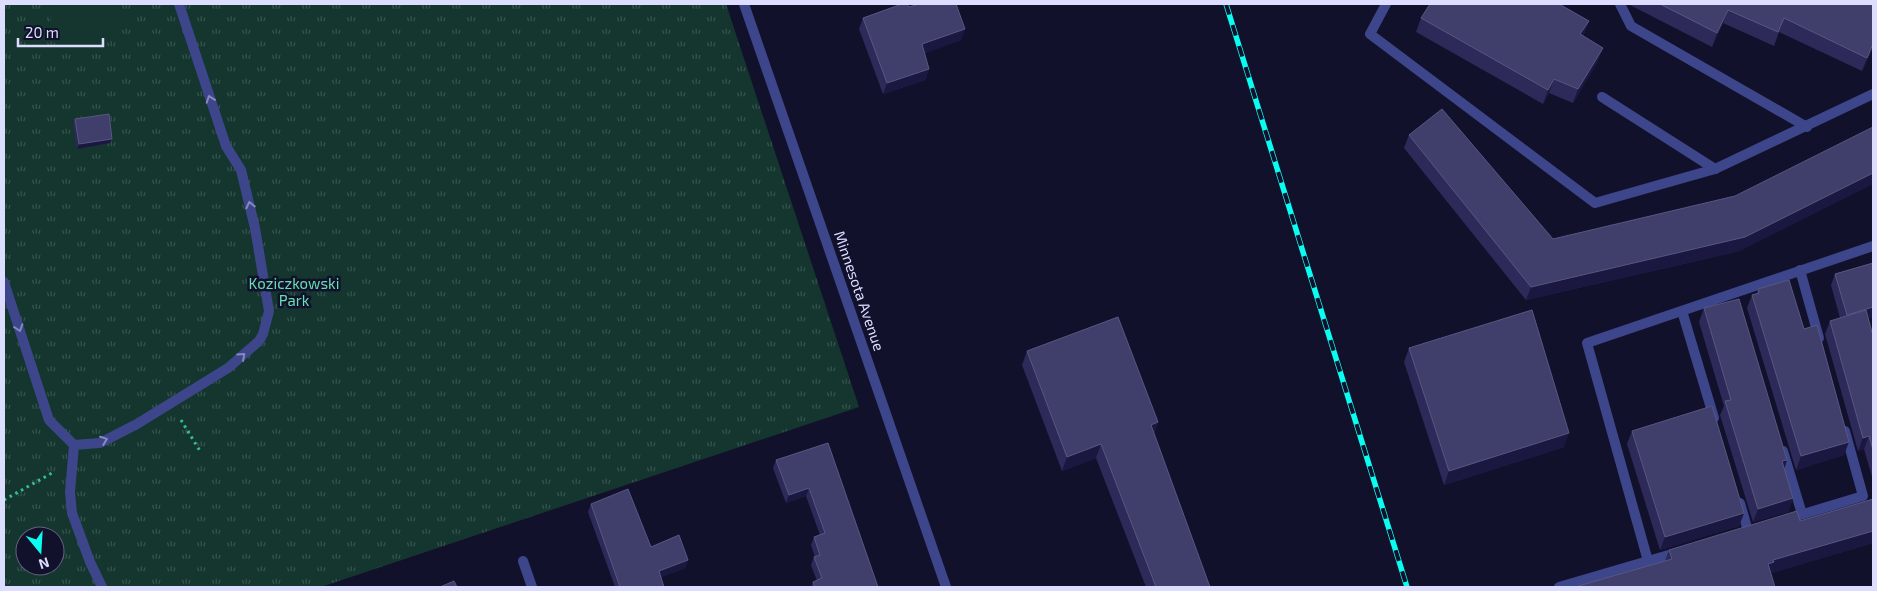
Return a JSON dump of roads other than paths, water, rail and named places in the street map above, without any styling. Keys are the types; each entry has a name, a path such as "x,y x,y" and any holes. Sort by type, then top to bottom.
{"street":[{"path":"4,282 49,420 74,445 100,443 171,404 228,368 259,341 263,334 269,311 255,228 241,170 226,146 179,4"},
{"name":"Minnesota Avenue","path":"744,4 946,587"},
{"path":"1386,4 1370,34 1595,203 1715,169 1807,127 1873,94"},
{"path":"1620,4 1631,26 1807,127"},
{"path":"1602,97 1715,169"},
{"path":"1648,561 1587,343 1682,311 1737,297 1800,270 1873,246"},
{"path":"1800,270 1821,346"},
{"path":"1682,311 1716,426"},
{"path":"1775,523 1863,496 1842,421"},
{"path":"1780,440 1802,514"},
{"path":"74,445 70,492 72,513 90,562 102,587"},
{"path":"1736,493 1748,531"},
{"path":"1559,587 1693,548"},
{"path":"523,561 532,587"}],"railway":[{"path":"1226,4 1407,587"}],"park label":[{"name":"Koziczkowski Park","path":"294,292"}]}
